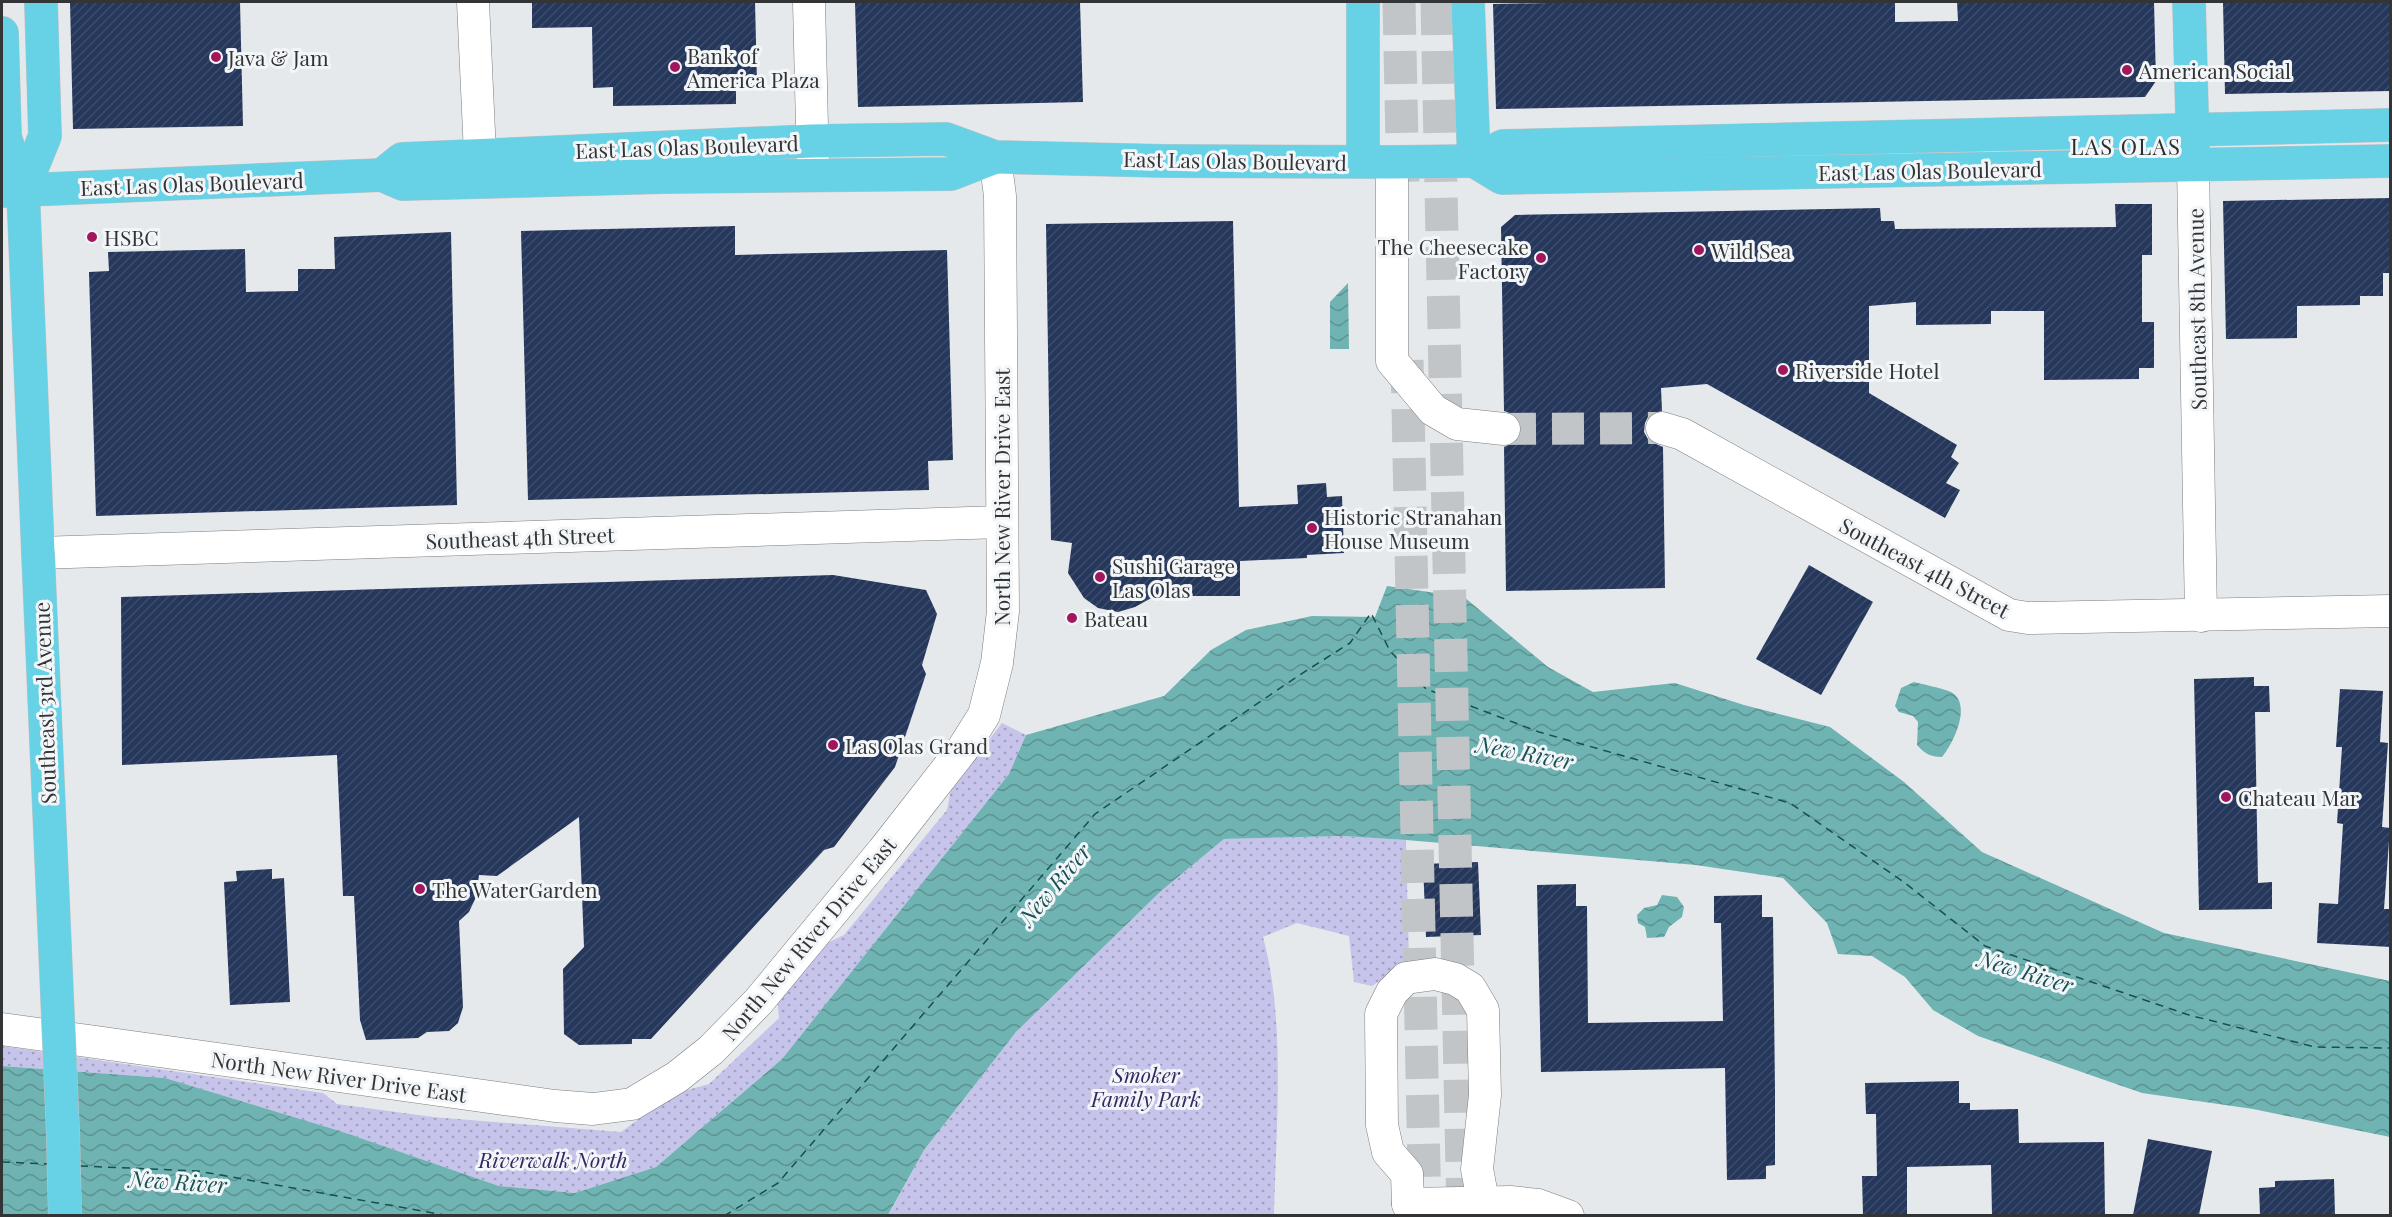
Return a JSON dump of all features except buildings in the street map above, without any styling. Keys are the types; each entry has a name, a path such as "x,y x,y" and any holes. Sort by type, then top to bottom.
{"main road":[{"name":"Southeast 3rd Avenue","path":"12,190 45,136 41,2"},
{"path":"1363,2 1377,162"},
{"path":"1468,2 1474,161"},
{"name":"Southeast 8th Avenue","path":"2189,2 2193,166"},
{"name":"Southeast 3rd Avenue","path":"2,33 5,137 12,190 38,553 65,1215"},
{"name":"East Las Olas Boulevard","path":"382,175 402,159 812,141 946,139 995,157 1377,162 1474,161 1503,146 2391,125"},
{"name":"East Las Olas Boulevard","path":"12,190 382,175 403,184 666,177 951,174 995,157"},
{"name":"East Las Olas Boulevard","path":"1474,161 1502,178 2391,161"}],"street":[{"path":"473,2 480,154"},
{"path":"809,2 813,177"},
{"name":"North New River Drive East","path":"2,1029 555,1106 593,1109 632,1104 677,1077 711,1050 758,1002 883,851 962,750 984,715 997,663 1003,611 1000,196 995,157"},
{"path":"1377,162 1392,361 1433,410 1457,424 1504,429"},
{"name":"Southeast 8th Avenue","path":"2193,166 2201,616"},
{"name":"Southeast 4th Street","path":"1662,428 1682,434 2009,615 2028,618 2391,611"},
{"name":"Southeast 4th Street","path":"38,553 1002,522"},
{"path":"1487,1208 1477,1169 1485,1095 1483,1010 1470,988 1455,979 1435,974 1406,978 1392,992 1381,1014 1382,1125 1388,1152 1407,1174 1402,1210 1487,1208 1538,1205 1568,1215"}],"green space":[{"name":"Riverwalk North","path":"1002,723 1026,735 1009,774 782,1059 656,1167 575,1193 499,1186 340,1131 165,1078 2,1066 2,1046 323,1093 337,1104 433,1117 621,1132 673,1094 709,1084 779,1018 777,998 827,943 844,935 947,810 951,789"},
{"name":"Smoker Family Park","path":"1343,836 1406,840 1409,961 1372,986 1354,982 1349,936 1297,923 1263,937 1275,1004 1277,1039 1274,1215 888,1216 924,1150 1016,1032 1161,891 1224,839"}],"water":[{"path":"1348,283 1349,349 1330,349 1330,302"},
{"name":"New River","path":"1387,586 1464,597 1548,667 1593,692 1675,683 1744,705 1830,727 1904,782 1982,852 2164,933 2390,981 2390,1137 2253,1109 2142,1093 1978,1036 1933,1010 1905,977 1872,956 1838,954 1827,923 1783,878 1696,865 1406,840 1343,836 1224,839 1161,891 1016,1032 924,1150 888,1215 2,1215 2,1066 165,1078 340,1131 499,1186 575,1193 656,1167 782,1059 1009,774 1026,735 1164,696 1211,650 1246,630 1312,616 1375,617"},
{"path":"1914,682 1951,692 1960,705 1959,724 1942,757 1931,755 1917,745 1918,722 1913,716 1899,712 1895,706 1901,688"},
{"path":"1662,895 1677,897 1684,907 1682,917 1669,927 1664,937 1647,938 1645,927 1638,923 1637,915 1644,908 1657,905"}],"ferry route":[{"path":"724,1216 778,1183 1095,814 1350,643 1371,613 1390,651 1426,689 1539,732 1790,803 1905,883 1985,946 2189,1015 2315,1047 2390,1048"},
{"path":"2,1162 49,1164"},
{"path":"80,1166 198,1171 450,1216"}],"tunnel":[{"path":"1399,2 1403,189"},
{"path":"1437,2 1463,1216"},
{"path":"1407,360 1425,1216"},
{"path":"1504,429 1662,428"}],"place":[{"name":"Java & Jam","path":"216,57"},
{"name":"Bank of America Plaza","path":"675,67"},
{"name":"American Social","path":"2127,70"},
{"name":"HSBC","path":"92,237"},
{"name":"Wild Sea","path":"1699,250"},
{"name":"The Cheesecake Factory","path":"1541,258"},
{"name":"Riverside Hotel","path":"1783,370"},
{"name":"Historic Stranahan House Museum","path":"1312,528"},
{"name":"Sushi Garage Las Olas","path":"1100,577"},
{"name":"Bateau","path":"1072,618"},
{"name":"Las Olas Grand","path":"833,745"},
{"name":"Chateau Mar","path":"2226,797"},
{"name":"The WaterGarden","path":"420,889"}],"district":[{"name":"LAS OLAS","path":"2126,146"}]}
